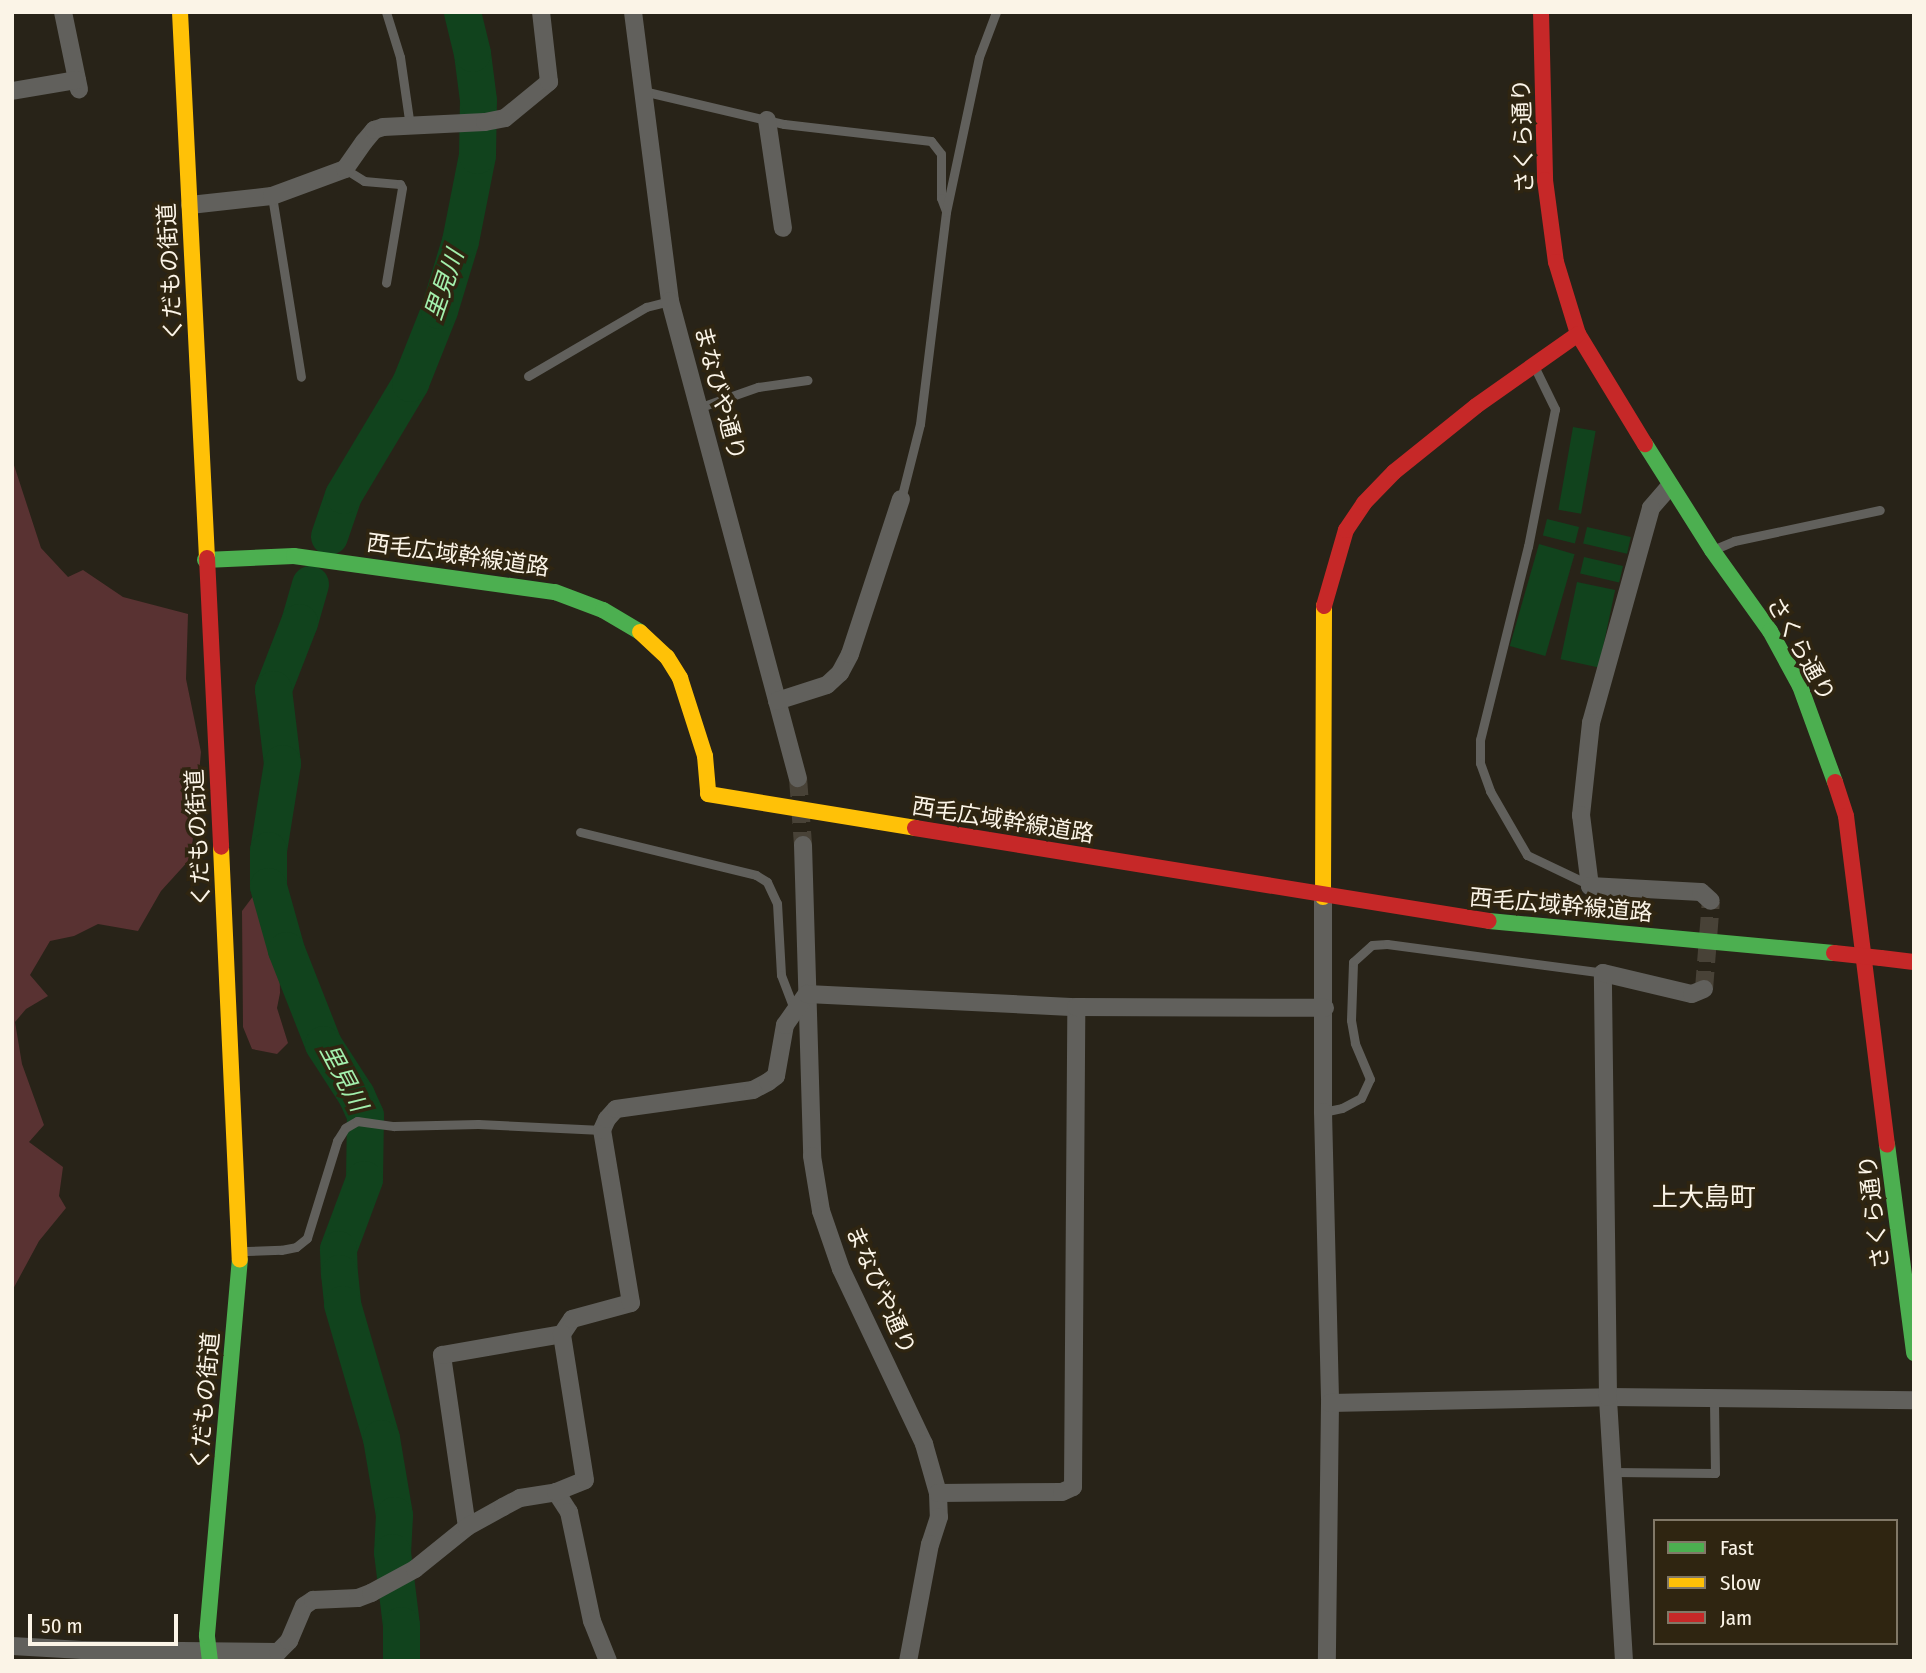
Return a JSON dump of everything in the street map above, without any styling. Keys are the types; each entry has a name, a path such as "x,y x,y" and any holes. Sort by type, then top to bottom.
{"main road":[{"name":"くだもの街道","path":"180,12 241,1251 207,1635 210,1656"},
{"name":"さくら通り","path":"1541,12 1545,180 1556,262 1578,334 1670,486 1770,631 1800,686 1823,741 1846,816 1914,1353"},
{"path":"1323,897 1323,612 1337,554 1364,503 1394,472 1533,363 1578,334"},
{"name":"西毛広域幹線道路","path":"205,560 295,556 345,561 555,592 603,610 640,632 667,657 680,678 705,756 708,794 1464,919 1914,962"}],"street":[{"path":"12,91 78,84 63,12"},
{"path":"190,205 272,196 345,169 374,130 505,118 549,82 541,12"},
{"name":"まなびや通り","path":"633,12 670,301 798,778"},
{"path":"767,120 783,228"},
{"path":"1670,486 1651,508 1591,723 1581,815 1590,886 1701,892 1711,901"},
{"path":"777,701 827,685 840,673 850,654 901,499"},
{"name":"まなびや通り","path":"803,845 812,1156 821,1211 841,1269 924,1444 938,1493 939,1517 930,1544 908,1661"},
{"path":"1323,897 1323,1111 1330,1403 1327,1661"},
{"path":"1624,1661 1608,1397 1603,973 1692,994 1704,989"},
{"path":"12,1646 210,1656 278,1652 289,1641 304,1606 313,1600 358,1598 415,1569 467,1527 520,1498 556,1492 585,1480 562,1334 572,1319 631,1303 602,1130 616,1109 753,1090 768,1082 776,1076 785,1025 807,993 1076,1007 1325,1008"},
{"path":"938,1493 1062,1492 1073,1488 1076,1007"},
{"path":"467,1527 443,1355 562,1334"},
{"path":"1330,1403 1608,1397 1914,1399"},
{"path":"556,1492 569,1512 592,1621 608,1661"}],"lane":[{"path":"386,12 400,57 410,126"},
{"path":"901,499 920,424 946,212 979,57 996,12"},
{"path":"641,91 767,120 931,141 942,154 942,198 946,212"},
{"path":"345,169 365,181 400,184 402,188 386,284"},
{"path":"272,196 301,377"},
{"path":"527,376 646,307 670,301"},
{"path":"1533,363 1555,409 1528,546 1480,740 1480,762 1506,822 1527,855 1590,886"},
{"path":"698,408 758,387 808,380"},
{"path":"1712,550 1734,541 1880,510"},
{"path":"580,832 756,875 766,883 777,903 781,975 794,1009"},
{"path":"1323,1111 1342,1108 1361,1098 1370,1079 1354,1043 1351,1020 1353,962 1372,945 1387,944 1603,973"},
{"path":"241,1251 281,1250 296,1247 307,1238 337,1141 351,1124 602,1130"},
{"path":"1612,1472 1715,1473 1714,1398"}],"shaded area":[{"path":"1573,427 1596,431 1581,514 1558,510"},
{"path":"12,459 41,548 68,577 83,570 123,597 188,614 186,679 201,752 191,858 161,891 138,931 98,924 74,936 50,941 30,975 48,996 26,1009 15,1022 22,1064 44,1125 29,1142 63,1167 59,1196 66,1208 39,1241 12,1291"},
{"path":"1547,519 1579,527 1575,543 1543,535"},
{"path":"1587,527 1631,537 1627,554 1583,544"},
{"path":"1539,544 1575,554 1545,656 1510,646"},
{"path":"1584,557 1623,566 1619,583 1580,574"},
{"path":"1577,582 1615,590 1599,667 1561,659"},
{"path":"254,895 266,896 279,940 280,993 277,1008 288,1043 277,1054 252,1049 243,1027 242,911"}],"waterway":[{"name":"里見川","path":"329,536 343,495 410,383 439,310 460,241 477,155 478,100 472,53 462,12"},
{"name":"里見川","path":"310,584 299,622 273,689 282,763 268,850 268,886 286,950 323,1044 356,1095 365,1115 364,1179 338,1249 339,1273 342,1304 381,1438 394,1515 392,1552 401,1625 401,1661"}],"tunnel":[{"path":"798,778 803,845"},
{"path":"1704,989 1711,901"}],"traffic: fast":[{"path":"1645,444 1712,550 1770,631 1800,686 1835,782"},
{"path":"205,560 294,556 555,592 603,610 640,632"},
{"path":"1489,921 1834,953"},
{"path":"1887,1144 1914,1353"},
{"path":"210,1661 207,1635 240,1260"}],"traffic: slow":[{"path":"180,12 207,558"},
{"path":"1323,897 1324,606"},
{"path":"640,632 667,657 680,678 705,756 708,794 915,828"},
{"path":"221,847 240,1260"}],"traffic: jam":[{"path":"1541,12 1545,180 1556,262 1578,334 1645,444"},
{"path":"1324,606 1346,530 1364,503 1394,472 1476,406 1578,334"},
{"path":"207,558 221,847"},
{"path":"1835,782 1846,816 1887,1144"},
{"path":"915,828 1489,921"},
{"path":"1834,953 1881,958"},
{"path":"1881,958 1914,962"}],"district":[{"name":"上大島町","path":"1704,1198"}]}
